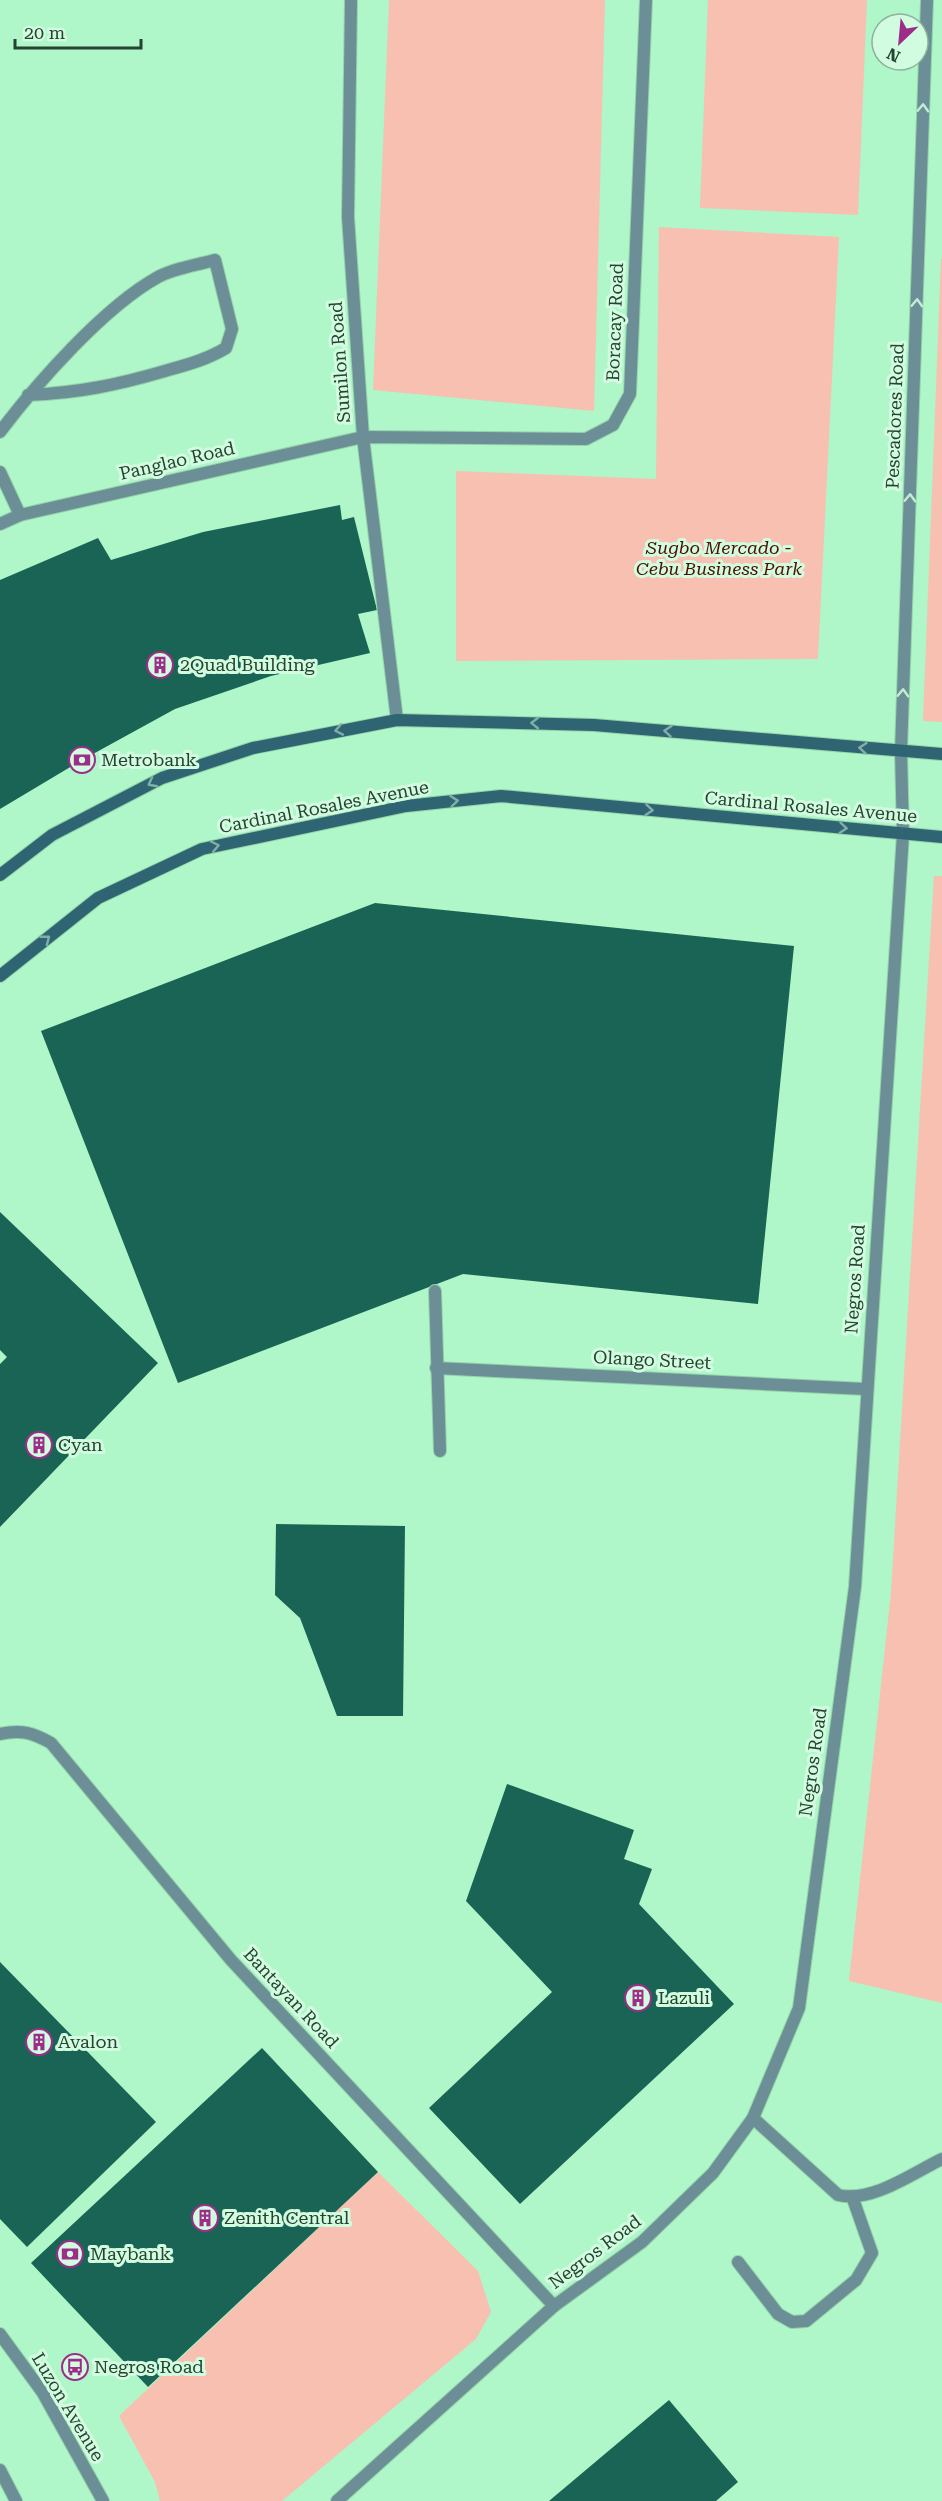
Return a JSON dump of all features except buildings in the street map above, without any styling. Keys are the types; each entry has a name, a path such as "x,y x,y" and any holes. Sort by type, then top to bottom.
{"main road":[{"path":"0,875 52,835 162,778 253,748 397,720 594,724 942,754"},
{"name":"Cardinal Rosales Avenue","path":"0,976 98,898 202,849 406,806 501,796 942,837"}],"street":[{"name":"Sumilon Road","path":"351,0 348,218 363,437 397,720"},
{"name":"Boracay Road","path":"363,437 586,439 613,424 630,394 646,0"},
{"name":"Pescadores Road","path":"903,834 901,751 927,0"},
{"path":"0,432 28,395 117,305 159,276 215,260 232,329 226,348 209,358 110,388 28,395"},
{"name":"Panglao Road","path":"0,524 20,515 363,437"},
{"path":"0,472 20,515"},
{"name":"Negros Road","path":"337,2501 554,2306 642,2242 713,2173 753,2118 799,2008 855,1587 865,1389 903,834"},
{"path":"435,1291 440,1451"},
{"name":"Olango Street","path":"436,1368 865,1389"},
{"name":"Bantayan Road","path":"0,1734 17,1730 36,1734 51,1743 231,1960 554,2306"},
{"path":"753,2118 837,2195 853,2199 942,2159"},
{"path":"738,2262 778,2314 792,2322 806,2321 856,2280 872,2253 853,2199"},
{"name":"Luzon Avenue","path":"0,2334 43,2393 103,2501"},
{"path":"0,2470 16,2501"}],"green space":[{"path":"389,0 605,0 594,411 373,390"},
{"path":"708,0 867,0 858,215 700,208"},
{"name":"Sugbo Mercado - Cebu Business Park","path":"659,227 839,237 818,659 456,661 456,471 656,479"},
{"path":"942,259 942,722 923,721"},
{"path":"934,876 942,876 942,2003 849,1981 891,1592"},
{"path":"378,2172 478,2271 491,2312 476,2339 282,2501 160,2501 155,2482 119,2416"}],"place":[{"name":"2Quad Building","path":"160,665"},
{"name":"Metrobank","path":"82,760"},
{"name":"Cyan","path":"39,1445"},
{"name":"Lazuli","path":"638,1998"},
{"name":"Avalon","path":"39,2042"},
{"name":"Zenith Central","path":"205,2218"},
{"name":"Maybank","path":"70,2254"},
{"name":"Negros Road","path":"75,2367"}]}
